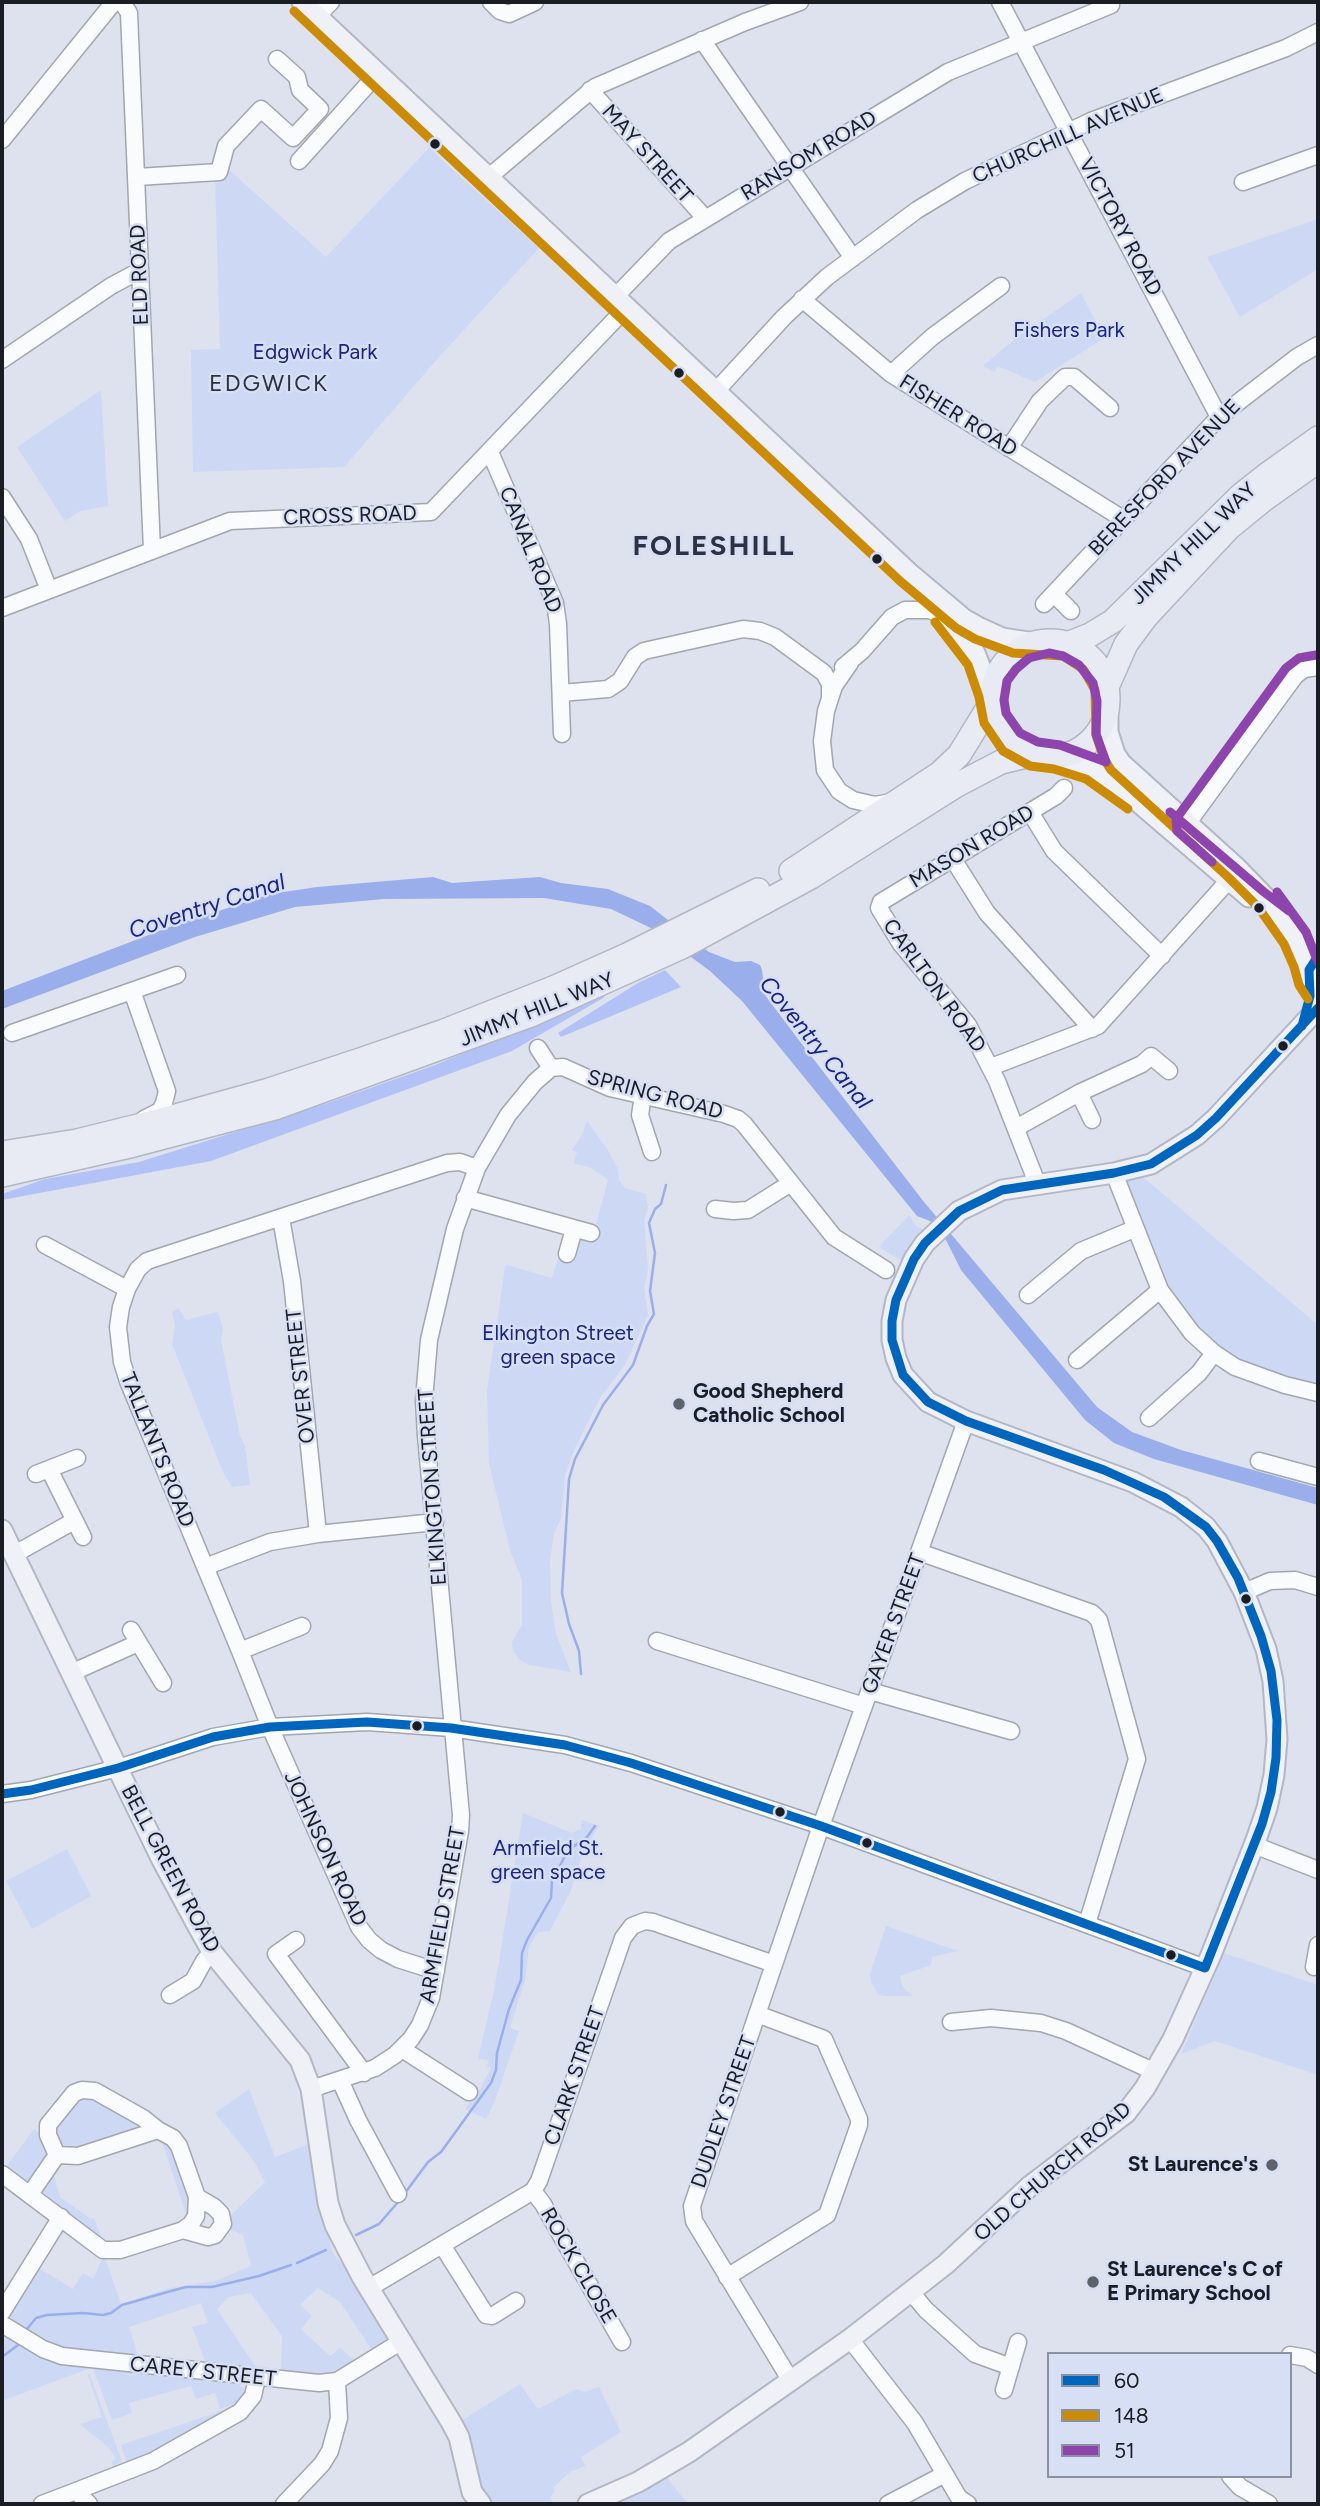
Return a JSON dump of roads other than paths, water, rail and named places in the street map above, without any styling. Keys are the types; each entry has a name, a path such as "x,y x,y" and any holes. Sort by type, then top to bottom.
{"highway":[{"name":"JIMMY HILL WAY","path":"1067,644 1090,635 1113,621 1241,495 1318,438"},
{"name":"JIMMY HILL WAY","path":"1108,697 1126,644 1155,607 1229,528 1318,461"},
{"path":"1049,641 1067,644 1080,650 1093,661 1108,697 1100,729 1077,752 1057,757 1034,754 1019,747 1006,736 995,718 991,698 996,676 1007,660 1035,643 1049,641"},
{"name":"JIMMY HILL WAY","path":"696,931 940,773 959,755 991,698"},
{"name":"JIMMY HILL WAY","path":"2,1175 275,1108 531,1015 655,951 822,871 957,785 1001,762 1034,754"},
{"name":"JIMMY HILL WAY","path":"2,1153 88,1138 223,1103 444,1031 655,951"}],"main road":[{"path":"302,2 324,9 377,73 908,572 964,619 980,628 1002,638 1035,643"},
{"path":"908,572 975,653 991,698"},
{"path":"1108,697 1108,732 1121,763 1237,868 1267,899 1295,938 1307,963 1312,983"},
{"path":"1057,757 1091,768 1116,783 1229,880 1282,921"},
{"path":"1295,938 1318,949"},
{"path":"1302,1026 1312,983 1311,965 1318,956"},
{"name":"OLD CHURCH ROAD","path":"588,2504 666,2467 850,2339 911,2292 959,2253 1030,2186 1119,2121 1135,2103 1173,2039 1205,1968 1254,1845 1267,1808 1274,1775 1277,1720 1269,1660 1244,1592 1217,1541 1206,1527 1181,1507 1123,1478 966,1421 928,1402 903,1375 895,1358 892,1340 894,1311 907,1271 925,1243 942,1225 972,1203 1002,1190 1114,1174 1151,1164 1197,1135 1216,1118 1318,1008"},
{"name":"BELL GREEN ROAD","path":"2,1530 162,1860 212,1952 300,2060 311,2089 319,2128 328,2203 335,2225 369,2288 459,2437 472,2492 481,2504"},
{"name":"BELL GREEN ROAD","path":"462,2504 466,2461"}],"street":[{"path":"2,140 114,2"},
{"name":"ELD ROAD","path":"122,2 129,13 152,550"},
{"path":"491,2 500,11 509,13 535,2"},
{"path":"489,177 590,90 768,7 800,2"},
{"name":"VICTORY ROAD","path":"1000,2 1219,417"},
{"name":"RANSOM ROAD","path":"621,303 669,241 705,218 948,72 1111,5"},
{"name":"CHURCHILL AVENUE","path":"716,391 802,299 917,210 965,181 1069,131 1286,48 1318,32"},
{"path":"702,40 853,258"},
{"path":"137,177 219,172 226,146 261,108 293,138 320,109 300,90 297,77 277,59"},
{"path":"299,161 377,73"},
{"name":"MAY STREET","path":"590,90 705,218"},
{"path":"1243,182 1318,155"},
{"path":"2,360 111,286 139,271"},
{"path":"891,374 932,337 1001,286"},
{"name":"FISHER ROAD","path":"802,299 891,374 1123,519"},
{"name":"CROSS ROAD","path":"2,608 230,521 426,514 490,452 621,303"},
{"name":"BERESFORD AVENUE","path":"1070,611 1049,599 1219,417 1288,364 1318,345"},
{"path":"1009,448 1041,401 1065,377 1074,377 1099,406"},
{"name":"CANAL ROAD","path":"490,452 555,603 562,734"},
{"path":"2,497 29,539 49,590"},
{"path":"908,796 875,805 846,796 830,780 825,770 822,753 823,726 830,697 839,676 892,617 905,610 930,610 948,619"},
{"path":"561,693 608,690 620,681 635,657 649,649 743,629 761,631 775,637 824,673 829,680 830,697"},
{"path":"824,673 833,673 850,663"},
{"path":"1187,824 1295,676 1304,669 1318,667"},
{"name":"MASON ROAD","path":"879,905 1056,796 1064,788"},
{"path":"1030,812 1054,851 1162,956"},
{"path":"953,859 988,913 1093,1029"},
{"path":"991,1067 1101,1024 1229,880"},
{"name":"CARLTON ROAD","path":"879,905 901,944 968,1025 991,1067 1037,1183"},
{"path":"12,1033 177,975"},
{"path":"132,991 167,1091"},
{"path":"538,1048 551,1068"},
{"path":"1016,1128 1079,1093 1142,1064 1151,1056 1169,1071"},
{"name":"SPRING ROAD","path":"551,1068 563,1067 610,1088 738,1119 834,1237 886,1270"},
{"name":"ELKINGTON STREET","path":"452,1728 426,1436 425,1377 429,1340 455,1229 477,1168 508,1115 551,1068"},
{"name":"JIMMY HILL WAY","path":"88,1138 152,1116 164,1103 167,1091 182,1103 193,1106 223,1103"},
{"path":"1079,1093 1091,1120"},
{"path":"643,1096 640,1115 652,1152"},
{"name":"TALLANTS ROAD","path":"270,1727 122,1362 118,1327 127,1289 138,1269 147,1261 447,1163 460,1162 477,1168"},
{"path":"1114,1174 1160,1290 1184,1324 1223,1361 1250,1373 1318,1393"},
{"path":"715,1209 748,1210 791,1183"},
{"path":"465,1198 591,1233"},
{"name":"OVER STREET","path":"281,1218 292,1280 318,1534"},
{"path":"567,1254 574,1228"},
{"path":"1028,1295 1075,1254 1134,1229"},
{"path":"46,1245 127,1289"},
{"path":"1077,1360 1160,1290"},
{"path":"1150,1419 1199,1373 1214,1353"},
{"name":"GAYER STREET","path":"821,1826 966,1421"},
{"path":"77,1458 42,1471 83,1537"},
{"path":"1259,1461 1318,1476"},
{"path":"13,1556 74,1521"},
{"path":"205,1567 270,1542 318,1534 435,1522"},
{"path":"919,1552 1092,1613 1099,1620 1137,1759 1087,1924"},
{"path":"1244,1592 1270,1581 1295,1580 1318,1587"},
{"path":"240,1651 302,1626"},
{"path":"71,1674 134,1637 163,1683"},
{"path":"657,1641 867,1699 1010,1731"},
{"path":"2,1794 32,1790 118,1768 213,1737 270,1727 367,1722 452,1728 565,1745 598,1753 821,1826 1205,1968"},
{"name":"JOHNSON ROAD","path":"270,1727 359,1927 381,1950 398,1959 436,1971"},
{"name":"ARMFIELD STREET","path":"311,2089 364,2073 386,2062 411,2039 426,2014 460,1831 460,1802 452,1728"},
{"name":"DUDLEY STREET","path":"791,2381 694,2221 692,2206 821,1826"},
{"path":"1254,1845 1318,1870"},
{"name":"CLARK STREET","path":"533,2191 539,2181 623,1938 632,1926 645,1921 653,1922 774,1964"},
{"path":"296,1940 276,1954 364,2073"},
{"path":"1312,1967 1318,1945"},
{"path":"170,1995 193,1981 212,1952"},
{"path":"727,2277 827,2216 859,2125 859,2119 826,2042 812,2034 757,2014"},
{"path":"951,2022 992,2018 1041,2023 1066,2031 1155,2072"},
{"path":"402,2049 469,2092"},
{"path":"340,2080 398,2194"},
{"path":"2,2174 108,2251 120,2250 183,2230 196,2216 197,2197 173,2138 95,2091 82,2090 74,2093 51,2118 48,2135 57,2155"},
{"path":"57,2155 78,2156 158,2130"},
{"path":"30,2194 57,2155"},
{"path":"369,2288 533,2191"},
{"name":"ROCK CLOSE","path":"533,2191 622,2342"},
{"path":"183,2230 208,2237 215,2235 222,2228 221,2214 197,2197"},
{"path":"2,2312 7,2293 61,2217"},
{"path":"442,2245 486,2315 492,2316 516,2301"},
{"path":"911,2292 926,2310 975,2354 1011,2367"},
{"name":"CAREY STREET","path":"2,2324 44,2349 62,2356 257,2378 319,2383 337,2381"},
{"path":"850,2339 915,2423 959,2498 968,2504"},
{"path":"284,2504 322,2464 330,2451 338,2418 337,2381 402,2341"},
{"path":"1004,2390 1018,2342"},
{"path":"1292,2355 1307,2358 1318,2365"},
{"path":"42,2504 160,2458 240,2412 253,2396 257,2378"},
{"path":"888,2504 945,2474"},
{"path":"1232,2478 1240,2487 1269,2504"},
{"path":"76,2491 89,2504"}],"waterway":[{"path":"581,1674 579,1651 562,1593 569,1479 575,1459 603,1405 633,1365 654,1314 650,1291 655,1253 649,1223 655,1209 661,1204 666,1185"},
{"path":"405,2193 428,2162 441,2152 491,2083 509,2009 521,1980 522,1953 527,1940 551,1898 552,1880 564,1858 595,1826"},
{"path":"356,2235 379,2224 399,2201"},
{"path":"297,2263 326,2250"},
{"path":"27,2329 36,2318 47,2315 103,2315 122,2305 186,2287 212,2287 291,2265"},
{"path":"2,2357 18,2345"}],"place":[{"name":"Good Shepherd Catholic School","path":"679,1404"},
{"name":"St Laurence's","path":"1272,2165"},
{"name":"St Laurence's C of E Primary School","path":"1093,2282"}],"district":[{"name":"EDGWICK","path":"269,384"},
{"name":"FOLESHILL","path":"714,547"}],"park label":[{"name":"Fishers Park","path":"1069,331"},
{"name":"Edgwick Park","path":"315,353"},
{"name":"Elkington Street green space","path":"558,1346"},
{"name":"Armfield St. green space","path":"548,1861"}],"water label":[{"name":"Coventry Canal","path":"207,907"},
{"name":"Coventry Canal","path":"815,1043"}]}
